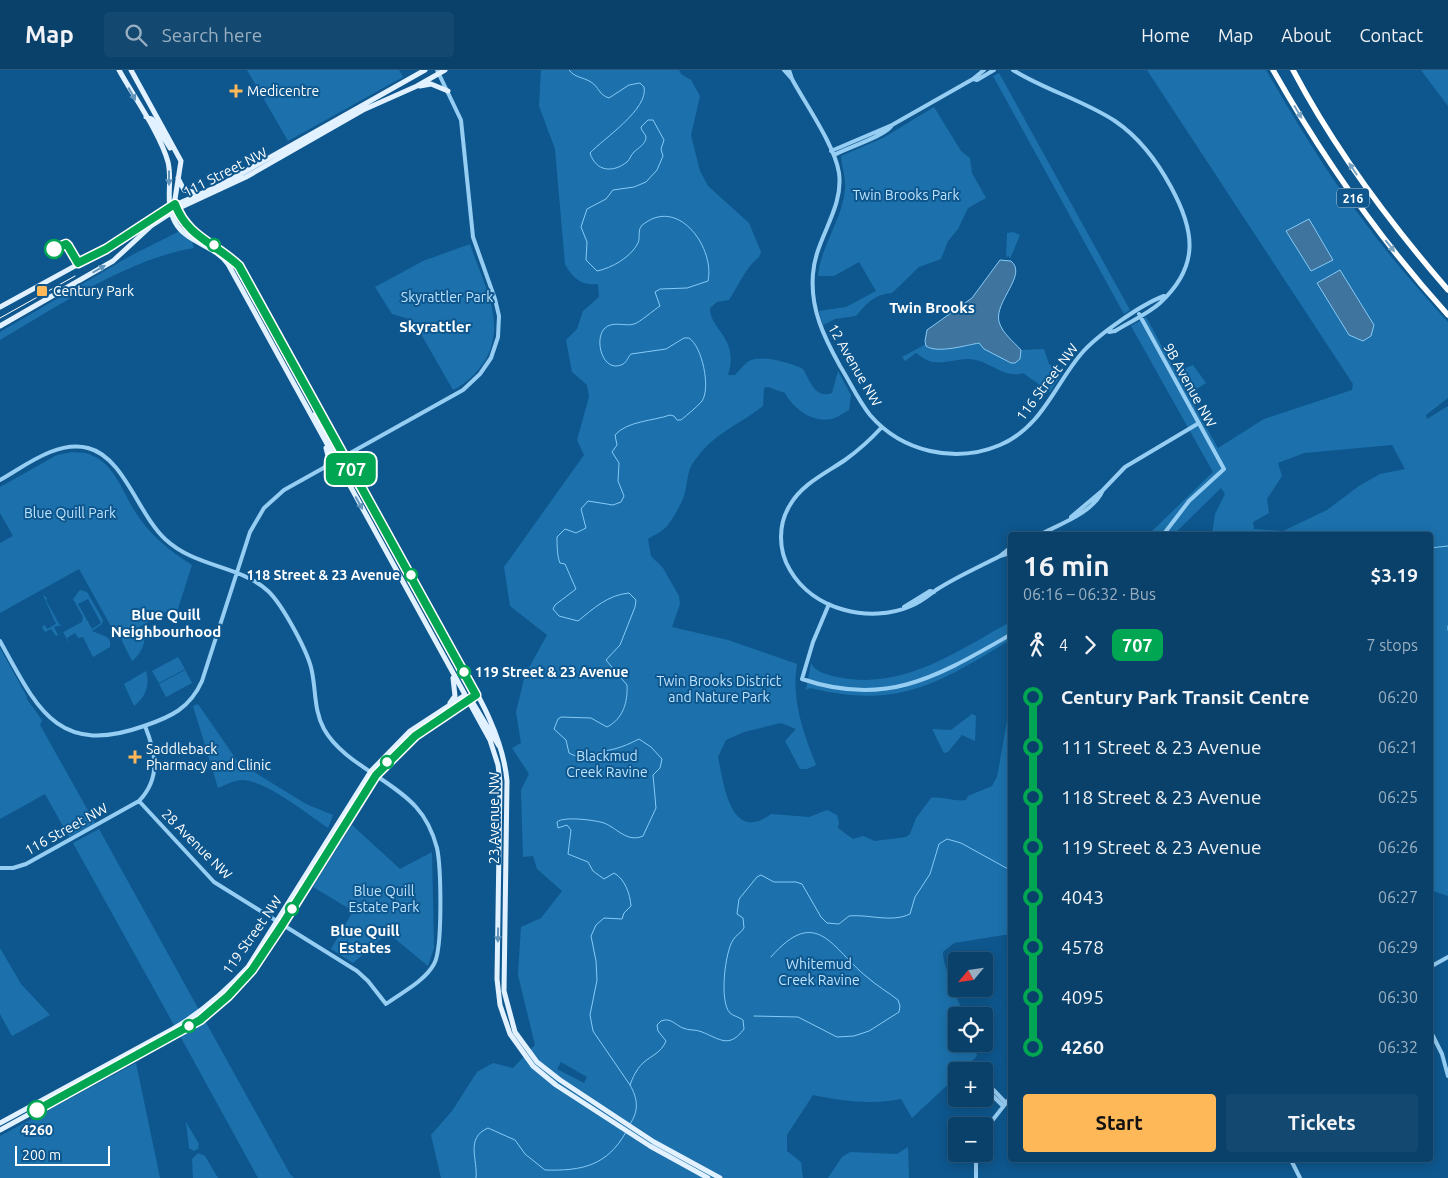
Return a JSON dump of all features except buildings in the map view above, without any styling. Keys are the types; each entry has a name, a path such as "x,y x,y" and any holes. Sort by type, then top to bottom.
{"highway":[{"name":"216","path":"1274,70 1323,154 1356,203 1404,264 1448,315"},
{"name":"216","path":"1293,70 1337,146 1369,192 1448,290"}],"main road":[{"path":"119,70 164,149 168,163 170,210"},
{"path":"131,70 180,159 176,207"},
{"name":"111 Street NW","path":"176,207 200,193 221,185 425,70"},
{"name":"111 Street NW","path":"0,307 106,249 170,210 246,177 363,110 417,86 438,72 445,70"},
{"path":"417,86 431,84 448,91"},
{"path":"146,117 152,119 177,158 180,159"},
{"path":"178,178 184,190 200,193"},
{"name":"23 Avenue NW","path":"176,207 184,223 191,231 221,250 239,266 492,724 502,749 507,781 504,978 509,1014 520,1040 537,1062 612,1118 708,1178"},
{"name":"111 Street NW","path":"0,326 113,261 170,210"},
{"name":"23 Avenue NW","path":"170,210 178,228 224,258 490,740 498,765 500,782 497,979 503,1016 515,1043 533,1066 556,1085 612,1118"},
{"path":"305,405 338,453 344,456"},
{"path":"323,438 328,453 326,466"},
{"path":"336,461 341,462 346,468 367,504 377,514"},
{"path":"441,651 455,684 455,696 449,706"},
{"name":"119 Street NW","path":"0,1130 200,1020 228,996 252,970 279,923 373,773 410,731 449,706 476,695"},
{"path":"468,698 502,749"},
{"name":"119 Street NW","path":"373,773 415,736 468,698"},
{"name":"119 Street NW","path":"0,1123 196,1015 225,992 248,967 279,923"},
{"name":"23 Avenue NW","path":"639,1136 720,1178"}],"street":[{"name":"12 Avenue NW","path":"784,70 792,79"},
{"name":"12 Avenue NW","path":"789,70 792,79 833,153 839,174 839,192 816,256 813,294 820,329 870,415 898,439 914,446"},
{"path":"833,153 892,125 973,79 984,70"},
{"path":"973,79 977,80 994,70"},
{"name":"116 Street NW","path":"914,446 943,454 964,454 986,450 1010,440 1024,431 1037,418 1082,353 1109,332 1114,331 1164,296 1182,276 1190,247 1187,220 1165,177 1149,153 1132,135 1110,118 1013,70"},
{"path":"0,641 34,701 46,716 73,732 97,737 116,735 145,726 178,712 187,705 200,687 250,532 264,508 279,493 469,385 487,365 497,341 499,321 496,302 472,232 462,125 458,110 438,72"},
{"name":"9B Avenue NW","path":"1138,313 1224,469 1189,501 1165,532"},
{"path":"1044,532 1091,506 1100,497 1103,490 1134,460 1199,423"},
{"path":"882,427 861,448 806,486 794,499 782,524 782,548 787,565 795,578 816,597 847,611 865,614 887,612 904,608 932,595 934,592 1000,556 1008,550"},
{"path":"0,480 58,449 76,446 93,449 114,465 148,520 169,542 199,561 260,585 278,603 311,664 317,711 324,728 334,742 373,773"},
{"path":"1000,556 1008,554"},
{"path":"829,604 813,642 802,679 849,690 878,690 905,686 940,673 1008,636"},
{"path":"139,801 150,786 156,767 155,753 145,726"},
{"name":"28 Avenue NW","path":"139,801 214,882 361,974 386,1004 430,970 436,959 438,949 439,864 434,838 426,820 416,806 373,773"},
{"name":"116 Street NW","path":"0,868 13,868 26,864 139,801"},
{"path":"1433,965 1448,957"},
{"path":"1433,1036 1442,1054 1448,1076"},
{"path":"993,1091 1004,1104"},
{"path":"993,1095 1004,1104"},
{"path":"993,1119 1008,1100"},
{"path":"976,1162 976,1178"},
{"path":"1292,1162 1300,1178"}],"green space":[{"path":"247,70 399,70 403,77 288,141"},
{"path":"541,70 679,70 681,74 691,80 700,96 691,135 700,171 708,186 749,223 761,252 759,257 746,271 729,300 717,302 710,308 714,322 727,343 730,352 731,362 728,375 735,375 747,362 755,359 776,360 803,369 814,388 826,394 832,393 838,371 851,395 849,410 836,418 824,420 817,419 798,409 785,393 768,387 764,388 763,406 717,437 693,463 688,475 684,496 674,516 665,528 648,539 651,556 663,568 679,596 680,604 672,627 728,640 797,664 796,690 799,716 816,765 807,769 800,769 785,741 796,729 781,723 744,732 726,740 718,757 727,796 738,817 747,822 757,821 771,814 809,817 827,810 837,815 838,828 853,839 863,836 875,841 906,837 910,834 916,818 931,798 966,800 968,796 992,786 997,777 1008,715 1008,934 954,943 943,952 948,974 948,998 957,998 961,1007 948,1007 948,1052 976,1052 977,1056 971,1062 948,1062 948,1084 912,1118 901,1099 857,1102 813,1095 787,1135 787,1151 801,1162 803,1178 441,1178 431,1135 452,1111 477,1072 493,1063 513,1068 535,1045 518,975 521,927 541,918 562,891 537,869 533,856 523,857 521,790 529,774 512,748 521,743 516,712 525,675 547,635 510,606 504,567 584,455 577,440 589,397 587,385 572,372 566,340 577,329 583,311 599,297 598,284 587,284 578,280 565,264 555,149 539,106","holes":["561,1062 587,1077 584,1083 557,1069"]},
{"path":"1147,70 1266,70 1312,146 1349,202 1393,259 1448,322 1448,398 1426,415 1427,419 1448,406 1448,896 1433,891 1433,532 1212,532 1215,514 1225,494 1221,488 1176,532 1151,532 1213,472 1131,326 1146,317 1176,372 1193,365 1206,383 1188,395 1218,448 1264,419 1352,390 1353,384","holes":["1392,445 1405,469 1380,474 1359,486 1327,510 1283,531 1254,529 1253,522 1269,513 1267,499 1282,476 1278,463 1304,453"]},
{"path":"1421,70 1448,70 1448,106"},
{"path":"999,73 1130,310 1124,314 993,76"},
{"name":"Twin Brooks Park","path":"934,107 961,151 970,158 972,173 986,198 968,208 958,229 948,241 941,259 919,267 892,293 881,295 872,300 856,316 835,319 823,325 819,311 846,307 876,291 859,262 834,276 818,276 823,254 843,201 845,186 841,156 883,138"},
{"path":"188,227 194,248 144,262 119,273 69,299 0,340 0,332 132,255"},
{"path":"1013,232 1020,235 1010,259 1009,256 1006,257 1007,233"},
{"name":"Skyrattler Park","path":"470,244 490,301 494,330 492,344 483,364 467,381 453,390 413,320 392,314 375,287 423,261"},
{"path":"979,342 984,349 1015,363 1021,358 1021,350 1044,349 1049,364 1062,373 1050,392 1023,373 1011,374 976,360 964,359 935,362 927,360 916,353 905,361 902,357 926,344 947,348 968,346"},
{"name":"Blue Quill Park","path":"72,452 89,454 107,466 114,474 145,526 163,544 192,565 176,615 173,608 118,639 79,569 0,613 0,543 13,536 0,513 0,487 57,455"},
{"path":"80,590 87,592 103,620 102,624 92,631 107,637 110,641 110,647 93,657 83,637 78,638 75,633 67,638 71,646 63,632 82,622 83,617 73,599","holes":["88,599 101,623 92,629 78,604"]},
{"path":"43,595 47,598 46,600 59,624 62,625 54,627 58,635 56,636 51,629 45,632 42,627 45,625 47,629 56,624"},
{"path":"1008,623 1008,641 960,669 915,689 892,694 868,696 841,694 810,688 806,690 811,663 819,671 837,677 861,680 884,679 928,666"},
{"path":"143,627 145,637 143,646 139,654 132,661 121,639"},
{"path":"0,648 26,698 42,720 40,725 95,823 69,837 45,794 0,819"},
{"path":"178,657 185,669 159,683 152,671"},
{"path":"185,670 192,683 166,697 159,684"},
{"path":"146,671 148,681 146,690 142,699 134,706 124,684"},
{"path":"198,704 238,762 306,804 333,815 328,828 276,793 254,782 238,780 218,788 193,706"},
{"path":"972,714 976,716 975,741 962,735 948,752 944,753 932,729 951,730"},
{"name":"Blue Quill Estate Park","path":"352,825 400,869 432,852 434,948 428,966 388,933 353,963 331,949 353,911 313,887"},
{"path":"99,829 199,1010 174,1025 73,843"},
{"path":"0,948 21,984 50,1015 12,1036 0,1014"},
{"path":"204,1019 290,1174 294,1178 258,1178 179,1034"},
{"path":"136,1063 160,1178 0,1178 0,1136"},
{"path":"186,1122 199,1144 198,1149 194,1151 189,1148"},
{"path":"908,1147 909,1178 828,1178 842,1157 850,1152 897,1154"},
{"path":"198,1153 205,1156 218,1178 193,1178 192,1159"}],"shaded area":[{"path":"1309,219 1333,260 1311,271 1286,231"},
{"path":"1000,260 1011,261 1015,267 1016,273 1001,306 999,322 1006,334 1021,350 1020,359 1015,363 1011,363 984,349 979,343 944,349 926,346 927,330 972,298"},
{"path":"1340,270 1374,325 1371,336 1363,341 1349,335 1317,283"}],"waterway":[{"path":"569,70 576,76 591,82 603,95 609,98 629,85 640,83 644,87 644,96 633,114 590,153 596,164 606,169 611,169 622,166 627,162 633,153 645,142 646,137 641,127 648,120 653,120 664,140 661,149 663,156 657,170 646,182 634,187 613,190 606,199 587,209 581,227 587,242 586,260 597,271 615,265 635,248 642,225 658,217 671,217 682,222 692,231 706,255 709,268 708,281 687,288 660,289 655,292 660,306 643,319 630,325 615,324 607,326 601,334 600,348 602,354 609,364 615,366 625,363 631,354 666,349 684,338 689,338 698,349 704,368 705,395 700,404 681,420 677,420 674,416 670,415 633,424 620,430 615,435 617,445 612,452 619,463 618,481 624,496 621,502 613,505 588,501 581,509 586,528 576,533 565,529 557,537 560,563 565,564 576,589 555,605 553,609 559,616 578,621 602,603 621,594 629,593 636,600 620,645 606,660 627,685 627,698 621,715 607,727 591,718 561,717 558,719 554,729 566,740 569,753 575,756 584,757 618,748 639,739 651,747 662,759 660,768 653,775 656,808 643,836 632,838 609,825 594,821 566,819 557,822 558,828 567,825 571,830 568,854 588,862 593,871 604,879 614,873 624,883 629,897 631,906 624,913 622,919 604,918 596,925 591,936 596,961 597,980 590,1015 593,1031 630,1085"},
{"path":"1433,548 1448,546"},
{"path":"630,1124 636,1110 635,1095 630,1085 641,1066 659,1051 666,1041 658,1031 657,1025 661,1021 668,1020 685,1029 700,1031 724,1041 734,1039 744,1029 743,1020 731,1014 727,1007 724,977 730,946 734,938 744,928 743,918 737,914 739,899 757,877 761,875 774,882 796,882 802,884 821,917 827,923 839,924 849,916 895,918 910,914 915,897 930,874 939,844 947,839 961,843 1008,869"},
{"path":"754,1016 798,1017 837,1037 854,1036 869,1031 899,1012 898,1000 871,980 823,937 812,933 800,934 787,941 771,957"},
{"path":"476,1178 475,1143 481,1132 488,1128 515,1140 525,1154 545,1170 571,1169 592,1164 611,1152 626,1132"}],"tram line":[{"path":"0,318 75,276"}],"bus line":[{"name":"707","path":"37,1110 200,1020 228,996 252,970 365,791 386,762 415,736 476,695 412,575 239,266 226,253 191,231 179,215 175,204 106,249 78,263 66,244 54,249"}],"place":[{"name":"Medicentre","path":"236,91"},
{"name":"Century Park","path":"42,291"},
{"name":"118 Street & 23 Avenue","path":"411,575"},
{"name":"119 Street & 23 Avenue","path":"464,672"},
{"name":"Saddleback Pharmacy and Clinic","path":"135,757"},
{"name":"4260","path":"37,1110"}],"district":[{"name":"Twin Brooks","path":"932,307"},
{"name":"Skyrattler","path":"435,326"},
{"name":"Blue Quill Neighbourhood","path":"166,622"},
{"name":"Blue Quill Estates","path":"365,938"}],"park label":[{"name":"Twin Brooks District and Nature Park","path":"719,690"},
{"name":"Blackmud Creek Ravine","path":"607,764"},
{"name":"Whitemud Creek Ravine","path":"819,972"}]}
